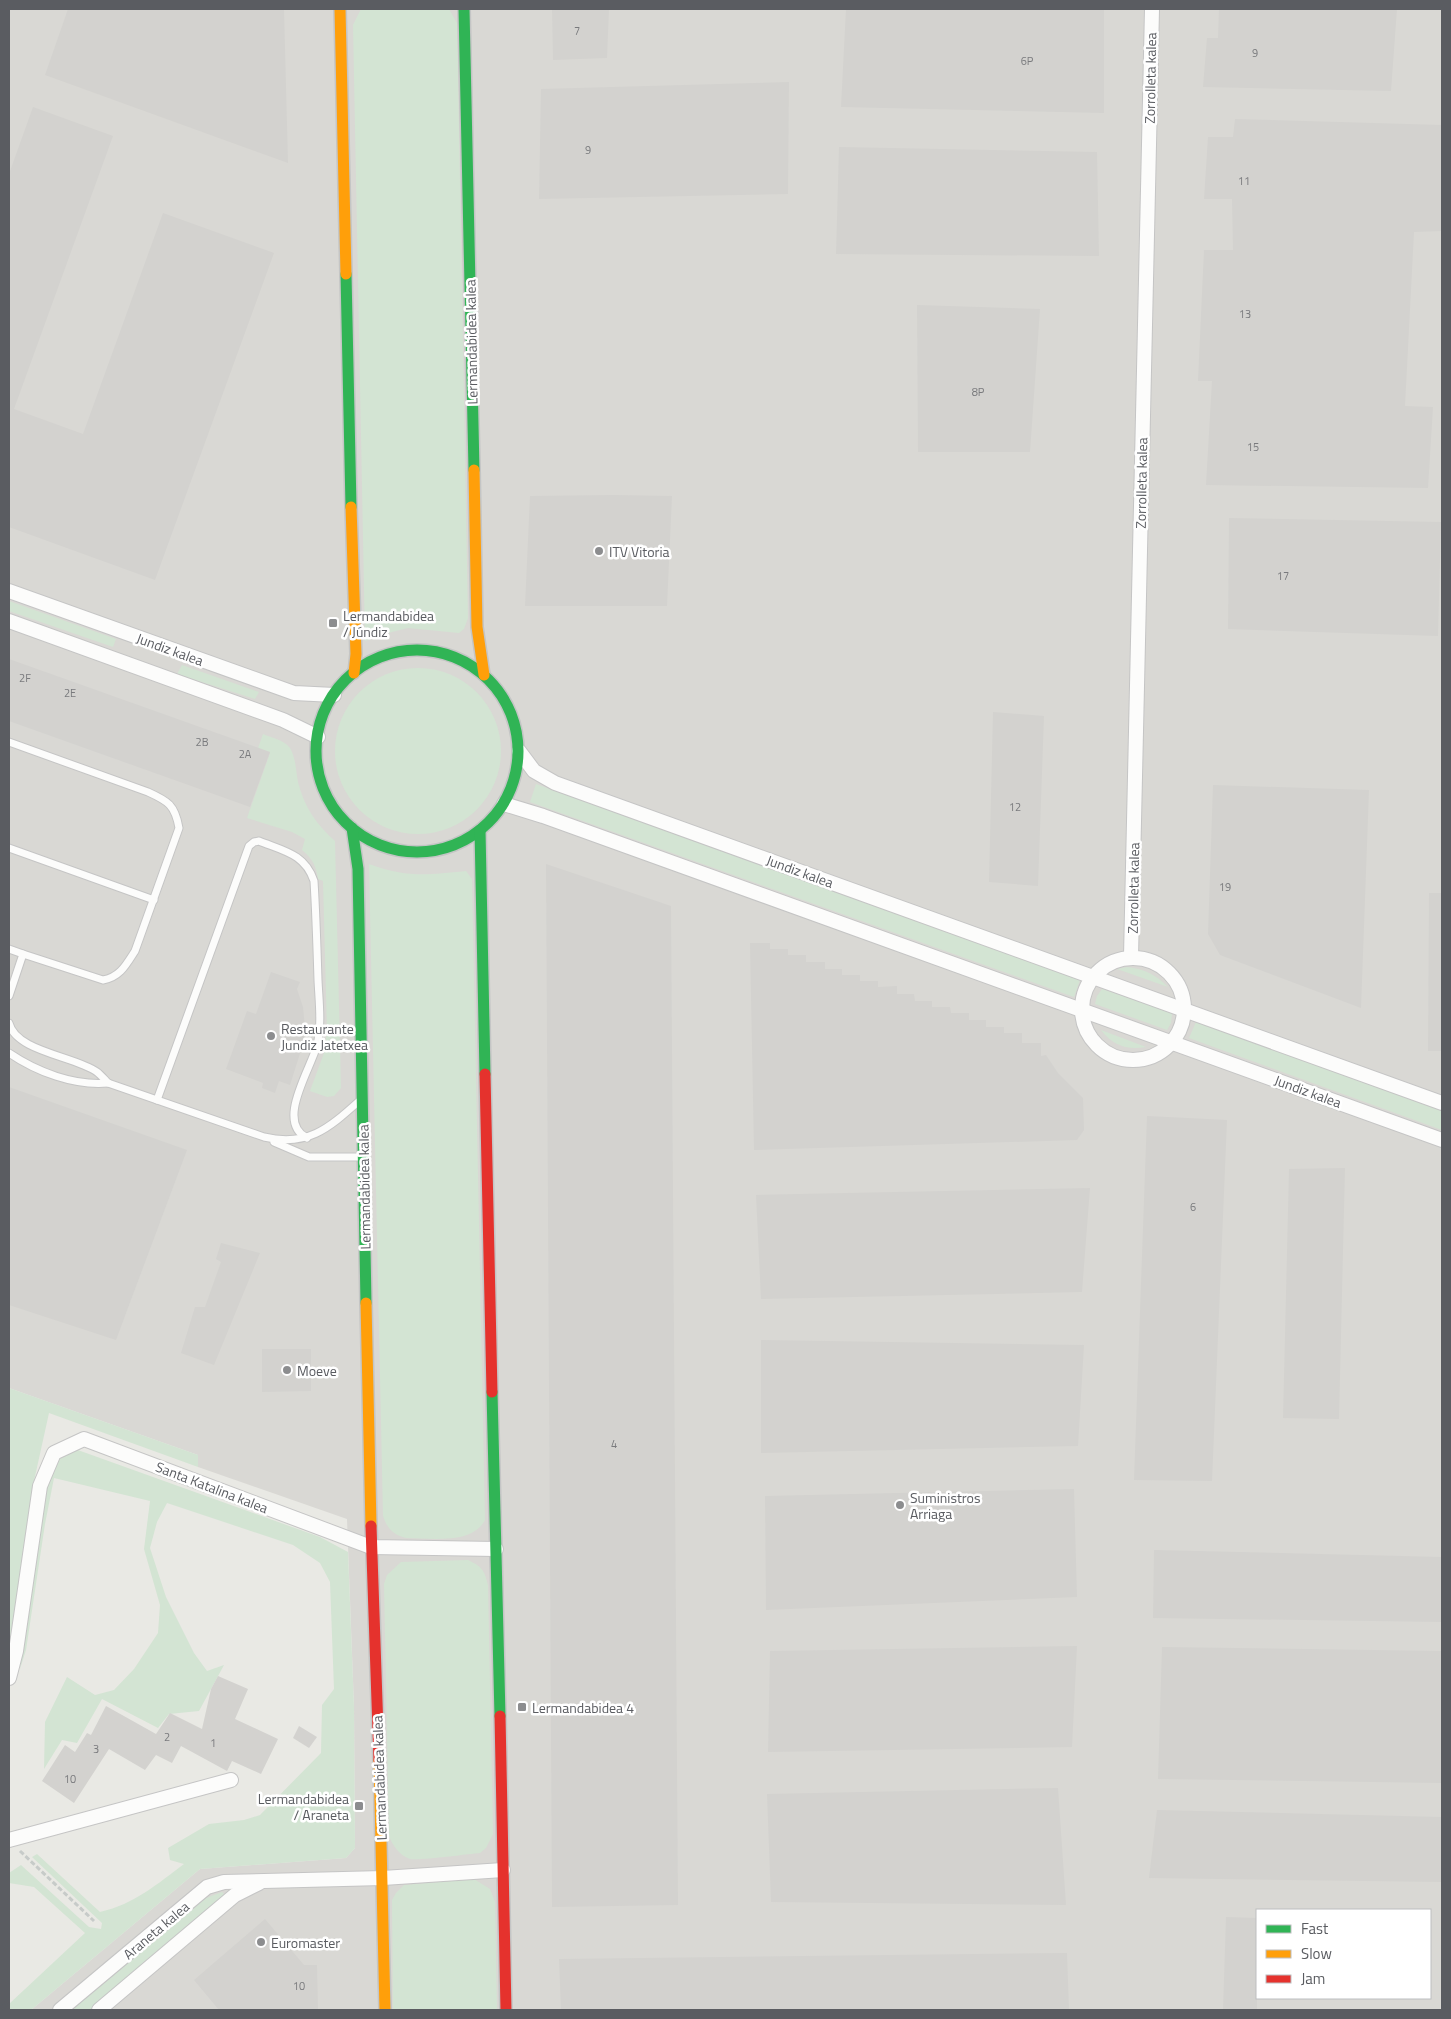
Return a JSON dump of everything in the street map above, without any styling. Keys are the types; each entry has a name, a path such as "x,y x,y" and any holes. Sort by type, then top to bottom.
{"street":[{"path":"340,9 356,654 354,673"},
{"name":"Lermandabidea kalea","path":"464,9 477,627 484,675"},
{"name":"Zorrolleta kalea","path":"1131,958 1152,9"},
{"name":"Jundiz kalea","path":"9,591 294,693 334,695"},
{"name":"Jundiz kalea","path":"9,621 283,720 318,737"},
{"path":"405,651 434,651 460,660 484,675 503,696 515,722 519,751 515,778 504,804 480,830 461,843 439,850 416,852 393,850 378,844 352,828 338,814 327,796 317,757 318,737 323,715 334,695 354,673 378,658 405,651"},
{"name":"Jundiz kalea","path":"519,751 534,771 555,783 1442,1103"},
{"name":"Jundiz kalea","path":"504,804 552,819 1442,1140"},
{"name":"Lermandabidea kalea","path":"352,828 358,868 371,1547 383,1878 385,2010"},
{"path":"480,830 506,2010"},
{"path":"1116,958 1131,958 1146,959 1155,963 1175,978 1182,993 1185,1010 1180,1027 1173,1042 1166,1051 1154,1057 1130,1060 1120,1059 1105,1052 1094,1042 1084,1024 1081,1010 1092,976 1103,965 1116,958"},
{"name":"Santa Katalina kalea","path":"9,1678 16,1651 40,1486 54,1453 84,1439 371,1547"},
{"path":"371,1547 496,1549"},
{"path":"12,1843 231,1780"},
{"name":"Araneta kalea","path":"60,2010 207,1887 224,1882 383,1878 503,1870"},
{"name":"Araneta kalea","path":"99,2010 235,1895 264,1881"}],"lane":[{"path":"9,742 166,800 172,806 180,828 135,951 125,968 114,978 103,980 9,949"},
{"path":"156,1100 249,846 259,841 297,856 310,868 314,881 320,1021 317,1045 296,1102 293,1119 295,1127 300,1134 307,1138"},
{"path":"9,848 154,900"},
{"path":"9,996 23,954"},
{"path":"9,1023 10,1030 29,1045 58,1055 96,1072 108,1083 280,1141 299,1140 314,1136 335,1123 362,1098"},
{"path":"9,1053 34,1067 78,1083 108,1083"},
{"path":"264,1137 309,1157 364,1157"}],"path":[{"path":"12,1843 94,1921"}],"shaded area":[{"path":"9,9 1442,9 1442,2010 31,2010 200,1869 346,1858 355,1848 354,1707 347,1519 198,1467 198,1455 9,1388"}],"green space":[{"path":"361,9 449,9 457,23 468,618 464,629 459,633 408,628 365,641 353,25"},
{"path":"9,601 116,639 113,647 9,611"},
{"path":"182,665 259,692 255,699 177,674"},
{"path":"426,668 442,671 457,677 471,686 483,698 492,712 498,727 501,751 500,767 492,790 483,804 471,816 457,825 442,831 410,834 394,831 379,825 365,816 353,804 344,790 338,775 335,743 338,727 344,712 353,698 365,686 379,677 394,671"},
{"path":"263,734 281,741 290,748 304,800 322,829 335,841 341,1088 334,1096 327,1097 310,1091 324,1053 327,1031 323,881 318,879 313,863 302,850 305,839 292,832 247,818 270,753 258,748"},
{"path":"536,784 1080,980 1074,997 530,802"},
{"path":"369,864 395,872 417,874 466,871 472,879 485,1520 479,1528 461,1537 439,1539 401,1537 391,1530 383,1516"},
{"path":"1127,967 1150,973 1168,987 1117,969"},
{"path":"1102,989 1172,1013 1171,1023 1167,1030 1095,1004 1097,996"},
{"path":"1196,1022 1442,1111 1442,1130 1189,1038"},
{"path":"1101,1030 1146,1047 1133,1048 1121,1046 1110,1040"},
{"path":"9,1388 198,1455 198,1467 49,1413 34,1481 9,1654"},
{"path":"75,1449 320,1537 348,1552 354,1707 355,1848 346,1858 200,1869 31,2010 9,2010 9,2004 85,1933 34,1887 9,1883 9,1873 21,1865 89,1927 101,1929 102,1923 32,1857 37,1854 100,1912 135,1899 184,1864 170,1860 168,1848 209,1824 244,1820 260,1815 321,1753 322,1705 334,1689 330,1582 320,1563 293,1545 167,1503 157,1522 150,1548 166,1597 194,1653 207,1671 224,1665 199,1711 169,1714 158,1728 102,1699 77,1743 62,1740 44,1769 45,1722 67,1677 95,1695 114,1690 134,1669 158,1633 160,1605 144,1549 150,1501 54,1478 26,1650 20,1669 39,1525 48,1475 60,1459"},
{"path":"468,1560 482,1569 488,1585 493,1834 486,1848 480,1853 410,1859 397,1850 389,1836 384,1584 387,1575 401,1562"},
{"path":"474,1879 490,1889 495,1902 497,2010 393,2010 392,1900 396,1893 404,1885"},
{"path":"222,1892 226,1896 91,2010 67,2010 193,1903"}],"building":[{"path":"68,9 284,9 288,163 45,75"},
{"path":"552,9 609,9 607,58 553,60"},
{"path":"846,9 1104,9 1104,113 841,107"},
{"path":"1219,9 1397,9 1391,91 1203,87 1207,38 1218,38"},
{"path":"789,82 788,194 539,199 541,89"},
{"path":"33,107 113,136 14,409 83,434 163,213 274,253 155,580 9,527 9,174"},
{"path":"1235,119 1442,125 1442,231 1414,232 1405,406 1433,407 1428,488 1206,485 1212,381 1198,381 1204,250 1233,250 1232,199 1204,199 1208,137 1233,137"},
{"path":"839,147 1097,152 1099,256 836,254"},
{"path":"917,305 1040,309 1030,452 918,452"},
{"name":"ITV Vitoria","path":"530,496 672,496 667,606 525,606"},
{"path":"1229,518 1441,522 1438,636 1228,629"},
{"path":"9,659 270,752 250,807 9,721"},
{"path":"993,712 1044,716 1038,886 989,882"},
{"path":"1213,785 1369,790 1361,1008 1220,955 1208,934"},
{"path":"546,864 671,906 678,1905 552,1907"},
{"path":"1429,893 1442,893 1442,1051 1428,1051"},
{"path":"750,943 770,943 770,949 788,949 788,955 806,955 806,962 825,962 825,969 842,969 842,975 860,975 860,981 878,981 878,987 897,986 897,994 914,994 915,1001 932,1001 932,1007 950,1007 951,1013 969,1013 969,1020 986,1020 986,1027 1004,1027 1004,1033 1022,1033 1022,1043 1041,1043 1041,1056 1046,1055 1058,1073 1083,1098 1084,1130 1077,1140 754,1150"},
{"name":"Restaurante Jundiz Jatetxea","path":"271,972 300,982 297,989 303,1007 305,1028 303,1044 290,1085 279,1081 275,1093 262,1088 263,1083 226,1069 247,1011 256,1014"},
{"path":"9,1087 187,1150 116,1340 9,1305"},
{"path":"1147,1116 1227,1120 1212,1481 1134,1480"},
{"path":"1345,1168 1339,1419 1283,1418 1289,1169"},
{"path":"1090,1188 1082,1292 761,1299 756,1195"},
{"path":"221,1243 260,1253 214,1365 181,1353 195,1307 205,1307 221,1262 216,1259"},
{"path":"761,1340 1084,1345 1078,1446 761,1453"},
{"name":"Moeve","path":"262,1349 311,1349 311,1391 262,1392"},
{"path":"1074,1489 1077,1597 766,1610 765,1496"},
{"path":"1154,1550 1442,1557 1442,1622 1153,1618"},
{"path":"1077,1646 1072,1747 768,1752 770,1651"},
{"path":"1162,1647 1442,1651 1442,1783 1158,1779"},
{"path":"218,1676 248,1689 235,1719 278,1739 261,1774 232,1761 227,1771 181,1746 172,1763 156,1755 145,1770 109,1749 74,1803 42,1781 65,1745 75,1752 87,1733 91,1735 106,1706 156,1734 170,1713 202,1729 211,1689"},
{"path":"299,1726 317,1737 309,1748 293,1738"},
{"path":"1058,1788 1066,1905 771,1902 767,1794"},
{"path":"1157,1810 1442,1817 1442,1882 1149,1878"},
{"path":"1226,1917 1256,1918 1257,2010 1223,2010"},
{"name":"Euromaster","path":"265,1919 304,1965 317,1965 318,2010 219,2010 194,1980"},
{"path":"1067,1953 1069,2010 561,2010 559,1959"}],"traffic: fast":[{"path":"464,9 474,470"},
{"path":"346,274 351,507"},
{"path":"417,650 437,652 464,662 481,673 495,687 510,713 516,731 518,751 516,771 506,798 495,815 481,829 455,844 437,850 417,852 397,850 370,840 353,829 339,815 324,789 318,771 316,751 318,731 328,704 339,687 353,673 379,658 397,652 417,650"},
{"path":"352,828 358,869 366,1303"},
{"path":"480,830 485,1074"},
{"path":"492,1392 500,1716"}],"traffic: slow":[{"path":"340,9 346,274"},
{"path":"474,470 477,627 484,675"},
{"path":"351,507 356,654 354,673"},
{"path":"366,1303 371,1526"},
{"path":"379,1760 385,2010"}],"traffic: jam":[{"path":"485,1074 492,1392"},
{"path":"371,1526 379,1760"},
{"path":"500,1716 506,2010"}],"place":[{"name":"ITV Vitoria","path":"599,551"},
{"name":"Lermandabidea / Júndiz","path":"333,623"},
{"name":"Restaurante Jundiz Jatetxea","path":"271,1036"},
{"name":"Moeve","path":"287,1370"},
{"name":"Suministros Arriaga","path":"900,1505"},
{"name":"Lermandabidea 4","path":"522,1707"},
{"name":"Lermandabidea / Araneta","path":"359,1806"},
{"name":"Euromaster","path":"261,1942"}]}
